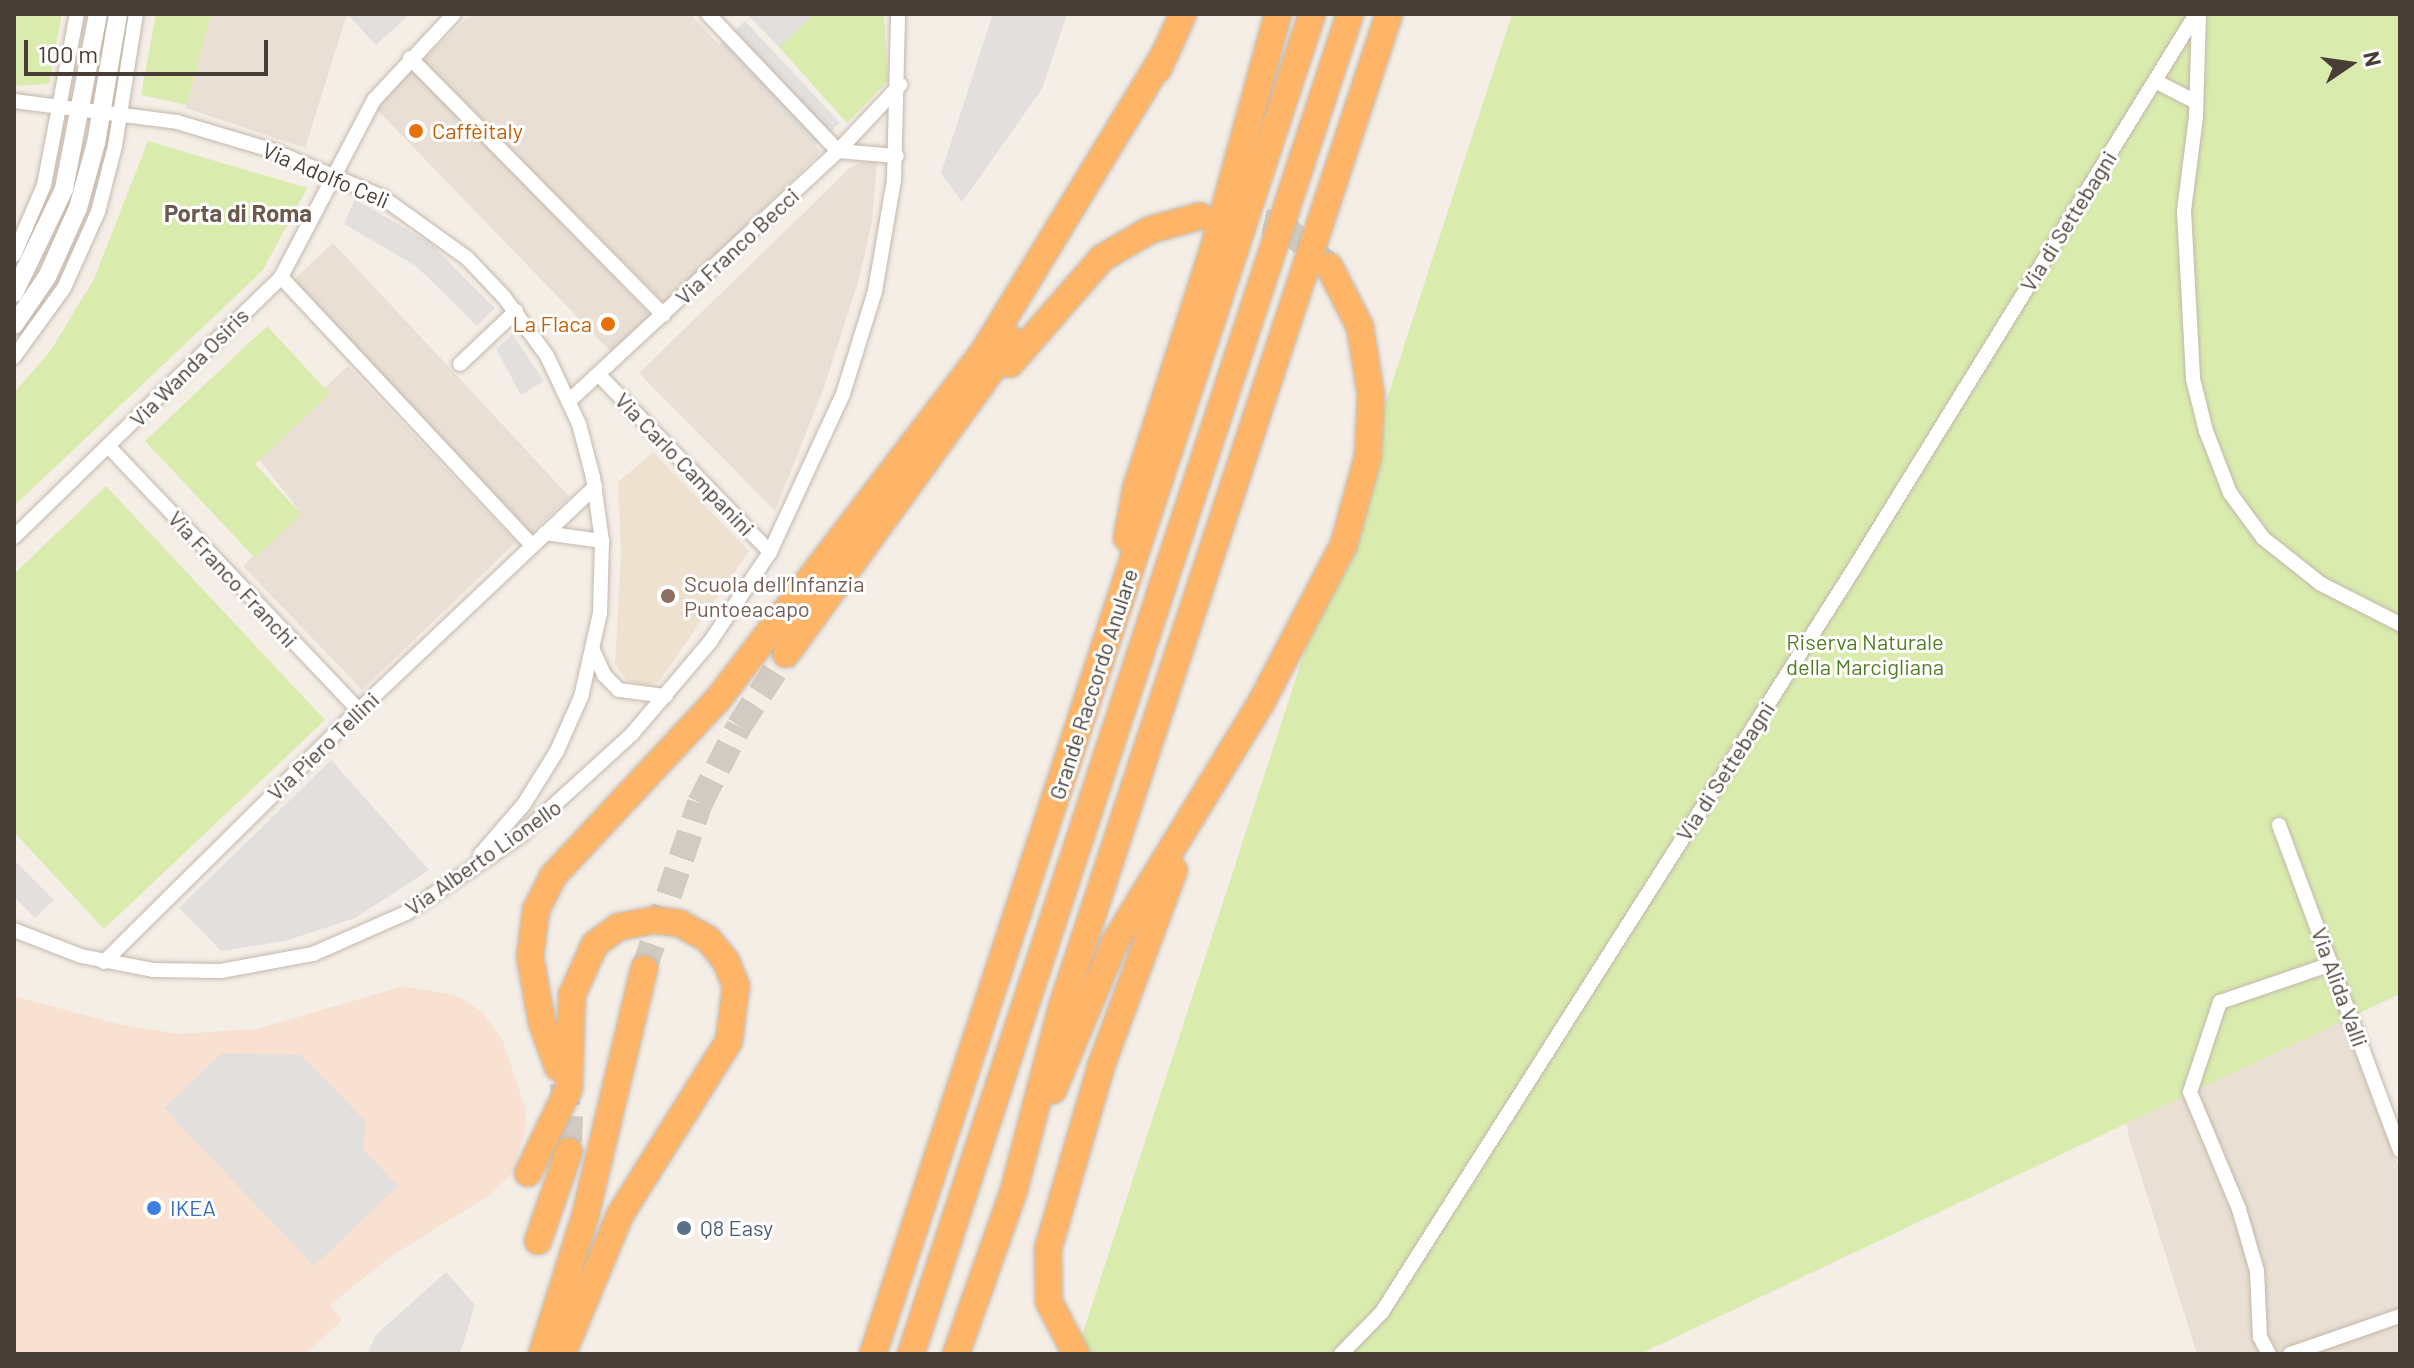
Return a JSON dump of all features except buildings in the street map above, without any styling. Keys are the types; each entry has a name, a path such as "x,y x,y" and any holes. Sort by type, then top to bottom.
{"highway":[{"path":"786,654 902,497 1037,301 1096,201 1183,14"},
{"path":"1110,636 1136,489 1223,219 1278,14"},
{"name":"Grande Raccordo Anulare","path":"876,1343 1312,14"},
{"name":"Grande Raccordo Anulare","path":"911,1354 1350,14"},
{"path":"1014,1190 1059,1019 1389,14"},
{"path":"558,1067 535,995 529,950 536,910 553,876 719,698 983,353 1164,55"},
{"path":"902,497 1095,264 1150,230 1200,216"},
{"path":"960,1343 1014,1190 1105,962 1238,741 1329,579 1350,528 1368,456 1371,407 1365,348 1351,304 1329,266"},
{"path":"1076,1354 1059,1327 1047,1293 1051,1236 1084,1117 1146,936 1238,741"},
{"path":"528,1173 569,1088 572,995 595,944 618,927 654,920 679,923 702,935 726,961 736,986 729,1041 620,1215 562,1354"},
{"path":"542,1354 585,1217 644,969"},
{"path":"538,1241 569,1151"}],"street":[{"path":"14,293 19,261 44,185 77,14"},
{"path":"14,325 47,277 78,208 91,108 98,14"},
{"path":"19,261 64,189 118,14"},
{"path":"14,357 64,288 103,198 136,14"},
{"name":"Via Wanda Osiris","path":"14,537 281,277 374,100 454,14"},
{"name":"Via Alberto Lionello","path":"14,930 104,962 213,971 290,961 380,927 556,808 666,696 770,552 811,473 859,349 880,270 897,156 900,85 898,14"},
{"path":"2197,14 2196,102 2184,211 2193,379 2230,493 2263,538 2321,584 2400,624"},
{"name":"Via di Settebagni","path":"1341,1354 1382,1312 2197,14"},
{"path":"713,16 838,151 897,156"},
{"path":"410,58 663,315"},
{"path":"2155,81 2196,102"},
{"name":"Via Franco Becci","path":"569,401 600,376 838,151 900,85"},
{"name":"Via Adolfo Celi","path":"14,101 120,111 232,137 335,174 425,223 474,265 516,311 569,401 595,487 602,541 600,613 581,697 557,751 524,804 469,867"},
{"path":"47,277 64,288"},
{"path":"281,277 532,545"},
{"path":"460,364 516,311"},
{"name":"Via Carlo Campanini","path":"600,376 770,552"},
{"name":"Via Franco Franchi","path":"109,447 359,710"},
{"name":"Via Piero Tellini","path":"104,962 359,710 595,487"},
{"path":"545,533 602,541"},
{"path":"592,649 604,675 619,690 666,696"},
{"name":"Via Alida Valli","path":"2279,825 2400,1150"},
{"path":"2269,1354 2260,1337 2257,1271 2239,1209 2190,1092 2220,1002 2331,964"},
{"path":"2290,1354 2400,1316"}],"shaded area":[{"path":"216,14 347,14 305,148 186,108 209,21"},
{"path":"347,14 410,14 376,45"},
{"path":"471,14 690,14 821,152 665,304 423,60"},
{"path":"747,14 814,14 779,47"},
{"path":"993,14 1067,14 1042,89 962,202 941,173"},
{"path":"745,21 840,123 814,147 719,45"},
{"path":"411,67 651,316 613,353 372,105"},
{"path":"864,162 877,162 872,222 859,279 823,390 775,511 639,373 851,167"},
{"path":"355,199 430,243 495,308 477,326 416,266 344,224"},
{"path":"333,243 570,497 530,534 294,280"},
{"path":"512,334 544,381 521,395 496,349"},
{"path":"348,366 516,542 362,690 243,566 298,509 255,454"},
{"name":"Scuola dell’Infanzia Puntoeacapo","path":"653,452 749,551 659,682 645,685 628,682 615,664 621,554 618,482"},
{"path":"331,760 429,870 355,918 285,941 221,951 179,908"},
{"path":"2264,814 2400,1171 2400,1354 2197,1354 2130,1141 2081,906"},
{"path":"14,860 54,900 35,918 14,897"},
{"path":"404,986 458,996 482,1012 502,1038 526,1110 525,1133 511,1174 490,1195 393,1255 330,1305 342,1320 306,1354 14,1354 14,996 118,1024 179,1034 257,1029"},
{"path":"222,1053 301,1055 366,1122 363,1150 398,1186 314,1266 164,1108"},
{"path":"446,1272 475,1305 460,1354 367,1354 376,1335"}],"green space":[{"path":"14,14 62,14 49,84 14,86"},
{"path":"156,14 216,14 209,21 187,105 141,95"},
{"path":"814,14 884,14 888,81 847,123 779,47"},
{"name":"Riserva Naturale della Marcigliana","path":"1512,14 2400,14 2400,994 1640,1354 1076,1354"},
{"path":"148,141 307,188 263,270 14,506 14,393 51,350 94,279"},
{"path":"267,326 330,394 255,464 301,514 255,558 145,441"},
{"path":"106,486 325,720 104,929 14,832 14,574"}],"tunnel":[{"path":"1226,213 1283,226 1326,263"},
{"path":"644,969 700,803 739,726 786,654"},
{"path":"562,1082 570,1116 569,1151"}],"place":[{"name":"Caffèitaly","path":"416,131"},
{"name":"La Flaca","path":"608,324"},
{"name":"Scuola dell’Infanzia Puntoeacapo","path":"668,596"},
{"name":"IKEA","path":"154,1208"},
{"name":"Q8 Easy","path":"684,1228"}],"district":[{"name":"Porta di Roma","path":"238,213"}]}
